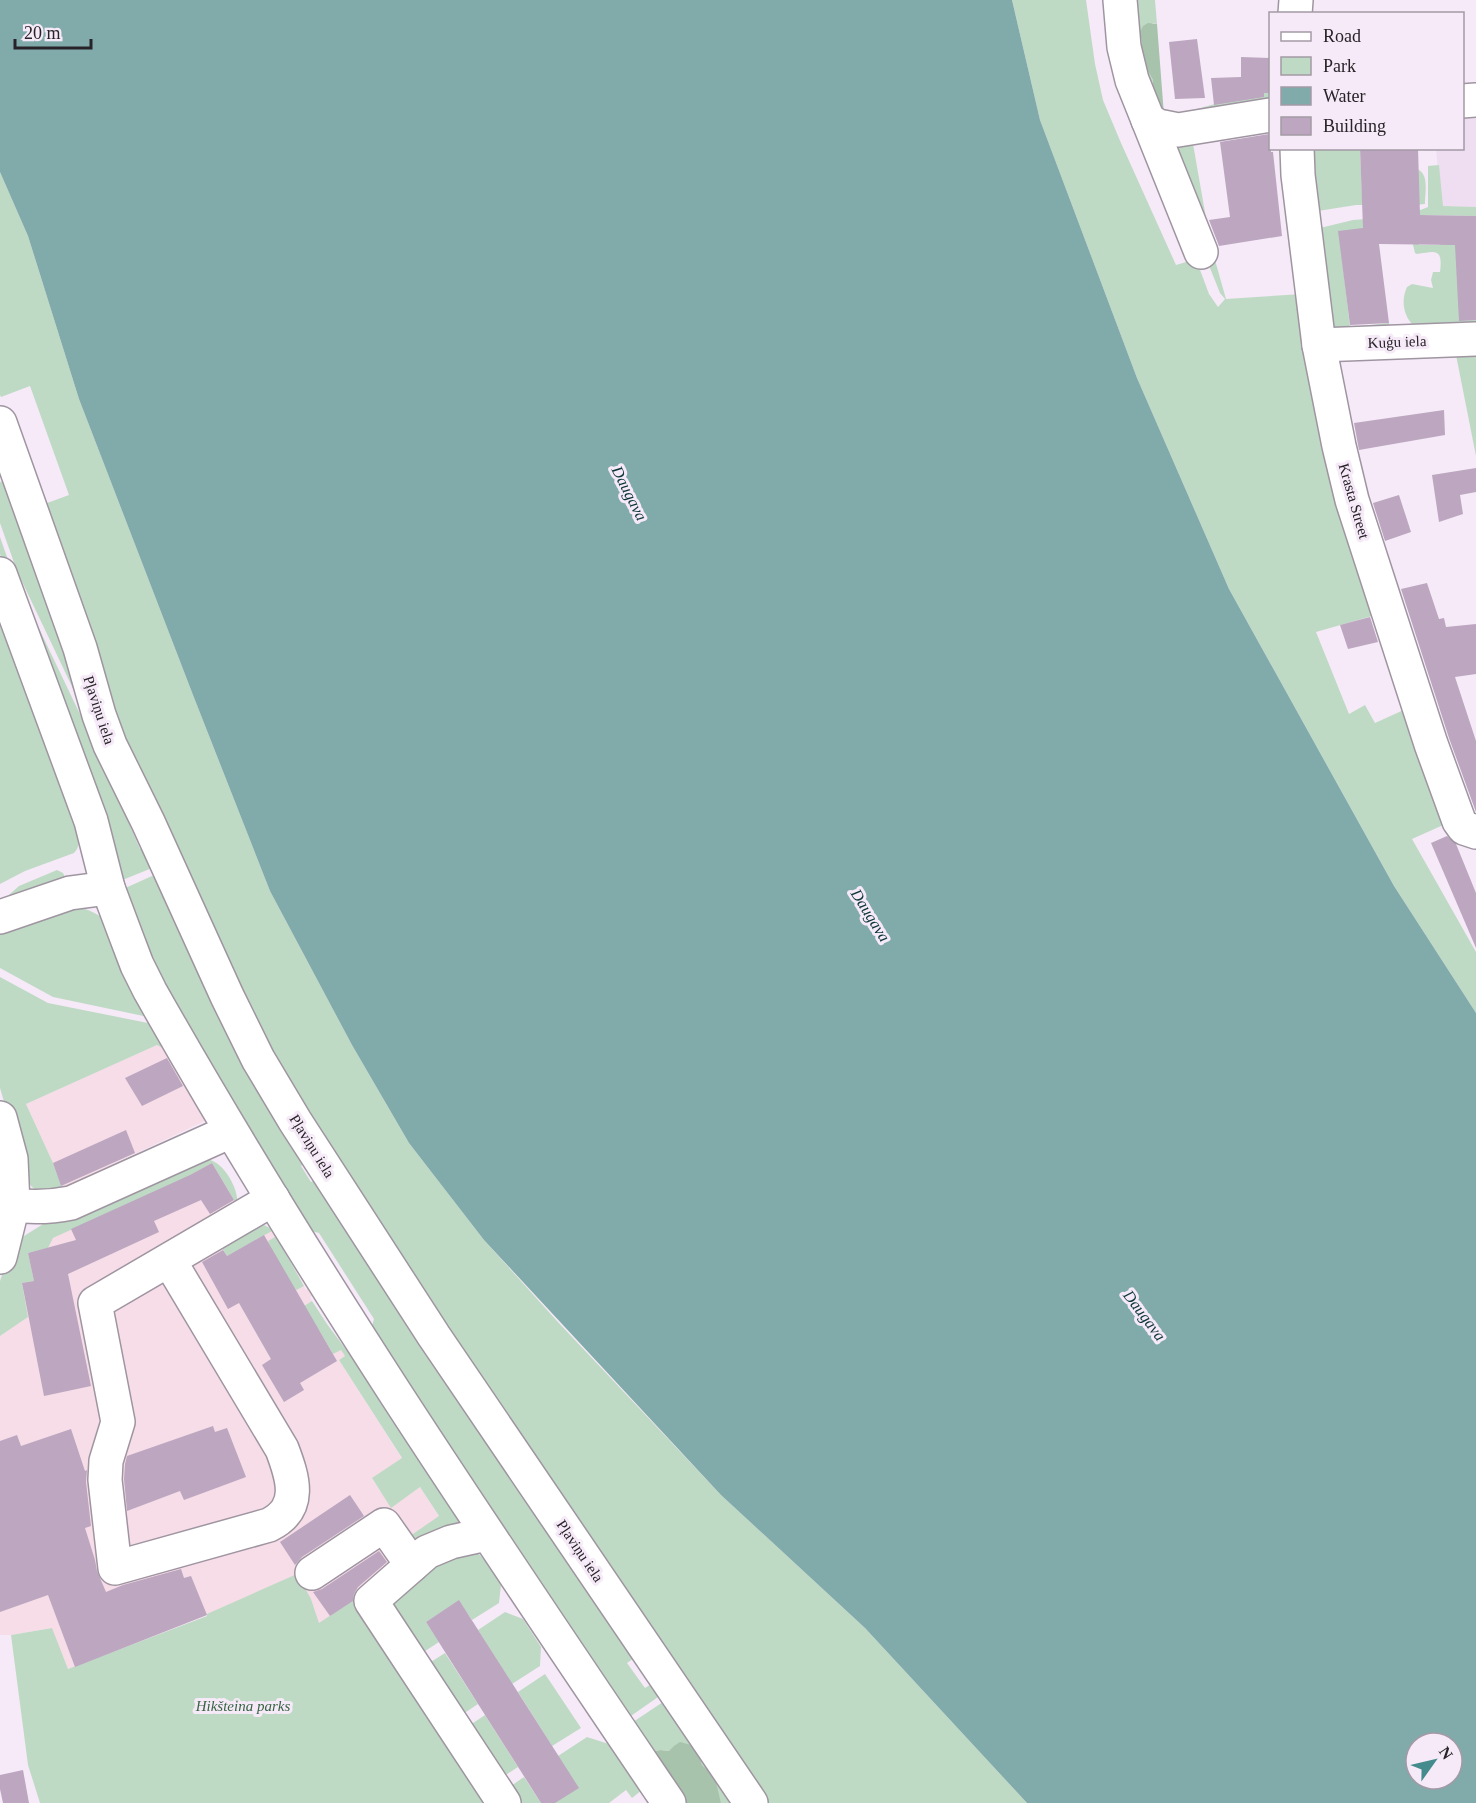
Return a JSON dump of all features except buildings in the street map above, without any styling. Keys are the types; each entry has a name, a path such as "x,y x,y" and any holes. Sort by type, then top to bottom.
{"street":[{"path":"1120,0 1124,47 1132,80 1201,252"},
{"path":"1148,120 1158,126 1178,130 1269,115"},
{"name":"Krasta Street","path":"1297,150 1298,175 1319,345 1352,500 1431,744 1459,821 1464,828 1476,832"},
{"name":"Kuģu iela","path":"1319,345 1476,339"},
{"name":"Pļaviņu iela","path":"0,423 80,648 110,745 148,822 226,996 258,1059 295,1121 434,1336 751,1803"},
{"path":"0,574 91,821 108,888 137,965 159,1008 273,1200 487,1534 669,1803"},
{"path":"1476,832 1474,839 1476,849"},
{"path":"0,917 70,892 108,888"},
{"path":"0,1118 11,1159 13,1205 0,1257"},
{"path":"13,1205 32,1208 71,1203 231,1131"},
{"path":"169,1260 282,1449 292,1485 292,1499 287,1511 280,1519 269,1525 116,1568 105,1480 106,1461 118,1422 95,1303 169,1260 273,1200"},
{"path":"312,1573 384,1525 412,1565"},
{"path":"487,1534 436,1547 371,1601 504,1803"}],"shaded area":[{"path":"1148,23 1157,24 1164,115 1152,91 1153,80 1140,53 1142,43 1140,32"},
{"path":"1476,115 1476,211 1442,210 1436,150 1464,150 1464,116"},
{"path":"157,1045 174,1054 207,1120 62,1188 26,1104"},
{"path":"212,1163 257,1238 272,1230 275,1237 268,1241 290,1294 304,1286 306,1290 312,1286 316,1294 310,1297 312,1301 299,1309 319,1329 333,1354 341,1350 345,1356 339,1360 402,1459 372,1479 391,1507 420,1487 461,1551 319,1624 311,1599 207,1614 68,1669 51,1628 0,1635 0,1336 28,1317 22,1283 28,1253 48,1248 53,1238"},
{"path":"680,1742 691,1745 699,1754 702,1765 716,1782 721,1803 681,1803 652,1752 669,1751"}],"green space":[{"path":"1012,0 1086,0 1095,64 1103,100 1176,265 1196,259 1209,294 1218,307 1225,299 1220,293 1206,258 1211,246 1226,299 1302,294 1379,614 1316,632 1349,714 1365,705 1375,723 1408,708 1450,822 1412,839 1476,952 1476,1013 1394,886 1229,589 1137,378 1040,120"},
{"path":"1125,0 1155,0 1157,24 1153,23 1140,32 1142,43 1140,53 1153,80 1152,91 1164,115 1186,112 1254,93 1269,93 1269,105 1156,118"},
{"path":"1169,136 1192,138 1210,241"},
{"path":"1306,150 1360,150 1362,196 1419,170 1424,176 1425,204 1384,208 1356,205 1318,211"},
{"path":"1439,165 1443,206 1476,207 1476,216 1412,215 1428,207 1428,166"},
{"path":"0,172 28,236 79,399 270,891 352,1045 409,1143 484,1240 557,1321 721,1495 865,1628 1027,1803 760,1803 274,1067 110,722 39,506 69,495 30,386 1,397 0,395"},
{"path":"1411,215 1409,232 1419,232 1419,245 1440,245 1441,233 1476,234 1476,328 1418,329 1409,321 1404,305 1407,287 1412,284 1433,288 1431,280 1433,272 1440,272 1441,264 1437,253 1415,253 1404,225"},
{"path":"1366,219 1377,227 1339,232 1350,327 1389,323 1390,328 1347,332 1332,328 1320,228"},
{"path":"1476,349 1476,456 1455,350"},
{"path":"12,478 96,737 17,571 0,523 0,482"},
{"path":"0,537 13,574 99,754 135,817 128,821 140,849 144,848 152,868 120,879 0,554"},
{"path":"11,619 81,815 72,818 79,840 74,853 25,871 0,884 0,623"},
{"path":"57,870 65,877 1,902 19,886"},
{"path":"152,876 156,877 309,1160 301,1166 311,1182 320,1177 637,1656 627,1663 645,1688 653,1683 661,1695 628,1718 370,1333 374,1319 319,1233 303,1229 162,995 123,889"},
{"path":"77,907 93,912 107,921 153,1018 53,997 0,968 0,930"},
{"path":"0,977 48,1003 158,1025 174,1054 157,1045 26,1104 62,1188 136,1154 135,1158 74,1190 38,1191 32,1187 27,1180 0,1088"},
{"path":"206,1159 218,1164 229,1177 236,1192 237,1205 212,1163 187,1177 53,1238 48,1248 28,1253 34,1281 22,1283 28,1317 0,1336 0,1281 16,1244 24,1236 48,1221"},
{"path":"245,1218 253,1231 264,1225 272,1229 304,1286 289,1294 268,1241 275,1237 272,1231 227,1256 222,1248 232,1241"},
{"path":"312,1301 388,1406 463,1524 416,1545 410,1536 439,1516 420,1487 391,1508 372,1478 402,1458 339,1360 345,1356 341,1350 333,1354 319,1330 312,1333 299,1309"},
{"path":"477,1552 488,1564 501,1585 499,1603 472,1620 459,1601 426,1622 439,1642 416,1657 391,1618 392,1595 439,1555"},
{"name":"Hikšteina parks","path":"297,1574 311,1599 319,1623 360,1596 495,1803 40,1803 28,1765 11,1635 52,1628 68,1669 207,1616 207,1614"},
{"path":"505,1612 523,1619 541,1647 540,1666 512,1684 478,1630"},
{"path":"445,1653 478,1704 457,1718 423,1667"},
{"path":"545,1674 581,1728 552,1746 518,1692"},
{"path":"666,1700 737,1803 721,1803 710,1772 702,1765 699,1754 660,1750 652,1752 630,1724"},
{"path":"485,1715 518,1767 498,1780 464,1729"},
{"path":"587,1737 615,1746 642,1790 632,1798 626,1790 609,1803 555,1803 558,1756"},
{"path":"524,1777 541,1803 513,1803 505,1790"}],"water":[{"name":"Daugava","path":"0,0 1012,0 1040,120 1137,378 1229,589 1394,886 1476,1013 1476,1803 1027,1803 865,1628 721,1495 484,1240 409,1143 352,1045 270,891 79,399 28,236 0,172"}]}
